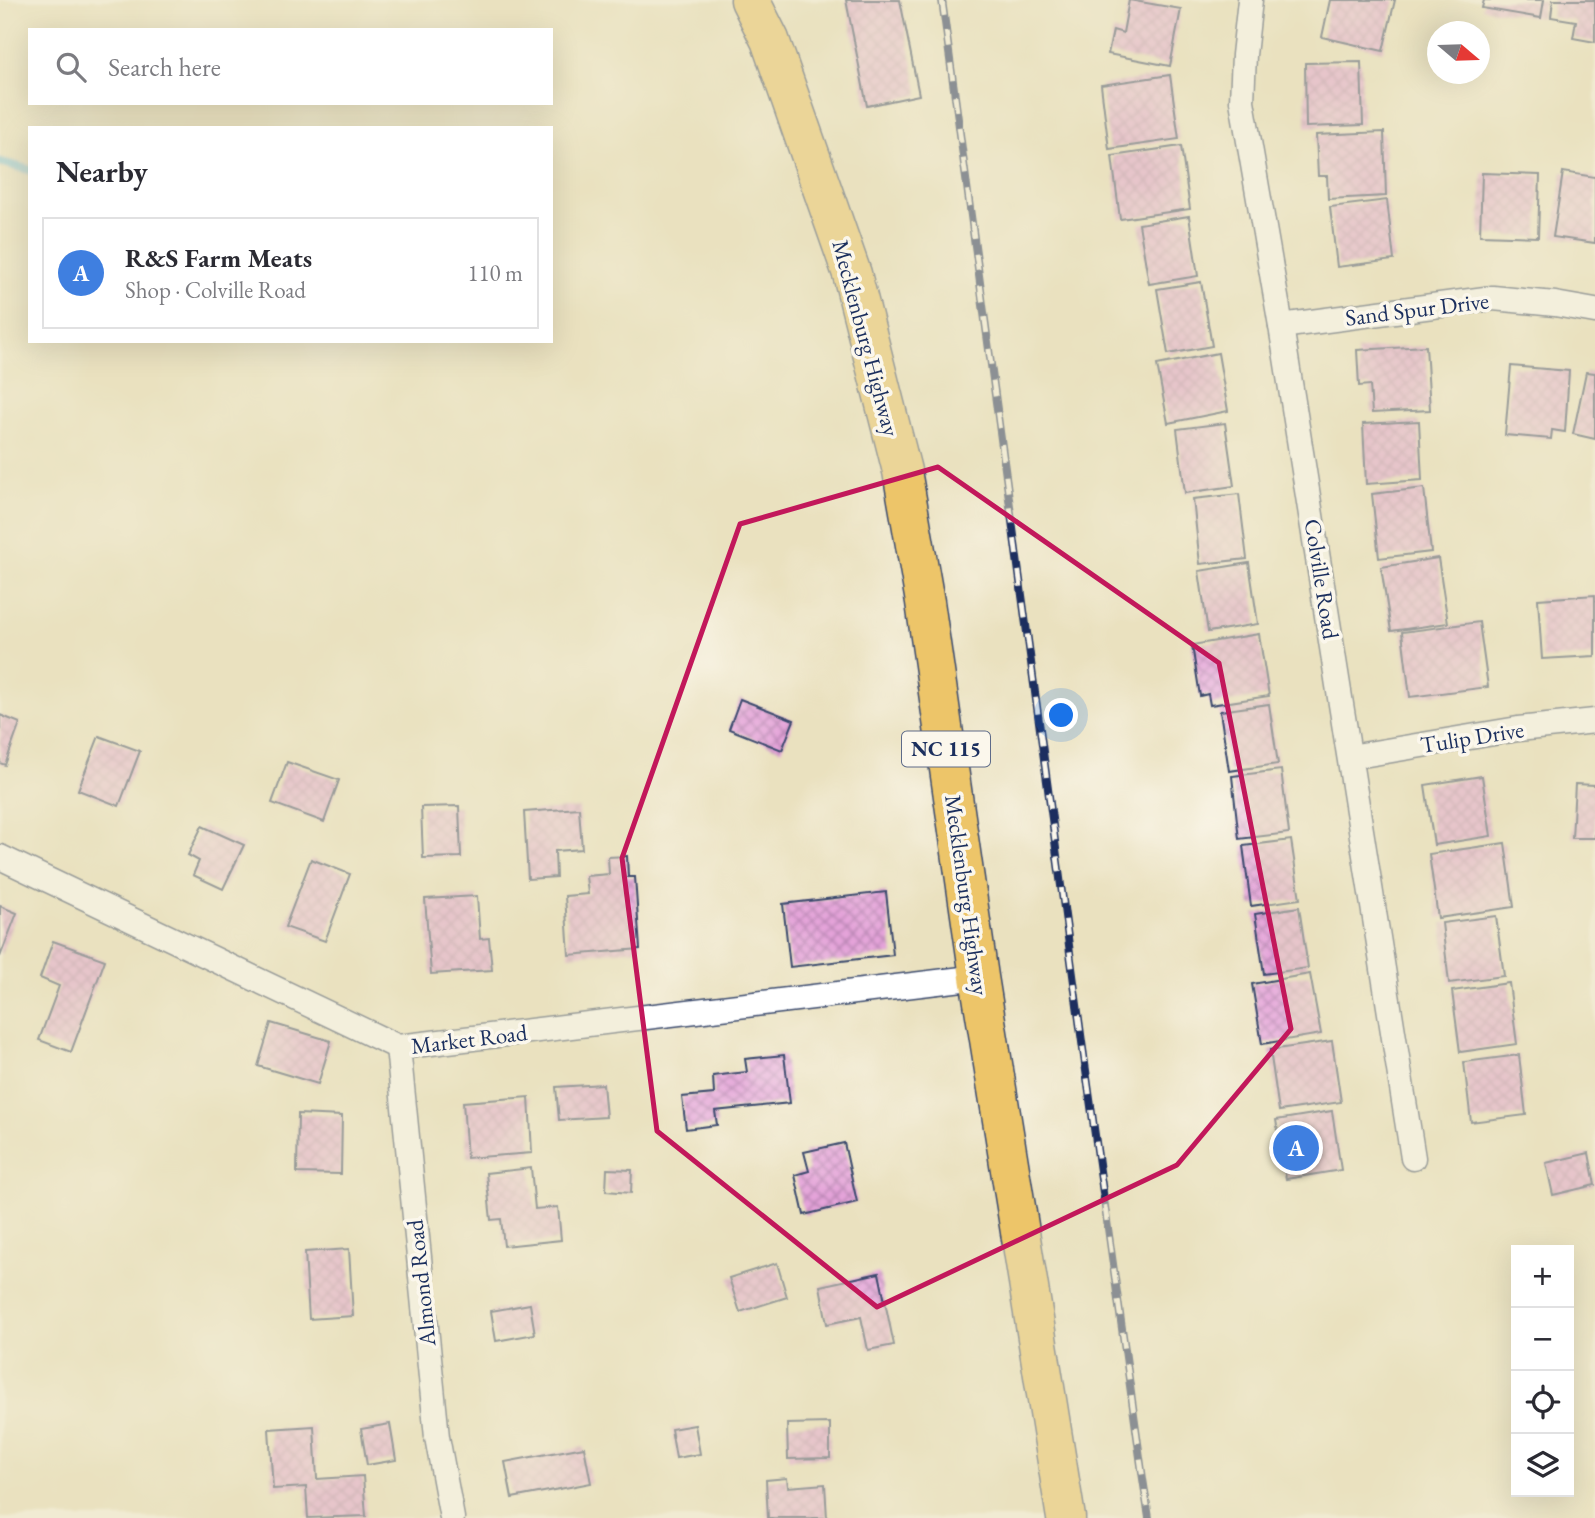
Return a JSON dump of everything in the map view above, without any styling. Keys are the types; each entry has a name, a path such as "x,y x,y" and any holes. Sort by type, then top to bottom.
{"main road":[{"name":"Mecklenburg Highway","path":"750,0 771,40 852,274 902,471 925,602 979,977 1066,1518"}],"street":[{"name":"Colville Road","path":"1250,0 1242,101 1281,326 1413,1158"},
{"name":"Sand Spur Drive","path":"1281,326 1493,298 1595,311"},
{"name":"Tulip Drive","path":"1350,757 1518,729 1595,721"},
{"name":"Market Road","path":"0,857 398,1048 979,977"},
{"name":"Almond Road","path":"398,1048 436,1437 452,1518"}],"highlighted area":[{"path":"938,467 1219,663 1291,1029 1177,1165 877,1307 657,1131 622,858 740,524"}],"building":[{"path":"846,0 900,0 919,95 867,106"},
{"path":"1129,0 1181,9 1170,66 1108,54 1113,30 1123,33"},
{"path":"1330,0 1395,0 1383,51 1322,37"},
{"path":"1484,0 1544,0 1541,18 1482,8"},
{"path":"1553,0 1595,0 1595,42 1573,38 1576,21 1551,17"},
{"path":"1361,62 1363,125 1306,127 1305,63"},
{"path":"1170,75 1179,139 1109,149 1101,85"},
{"path":"1384,132 1386,196 1328,199 1327,176 1318,176 1316,135"},
{"path":"1181,146 1190,209 1120,219 1112,156"},
{"path":"1563,172 1595,177 1595,243 1553,237"},
{"path":"1482,173 1540,175 1538,237 1480,235"},
{"path":"1387,200 1394,260 1337,267 1330,207"},
{"path":"1189,216 1198,276 1149,284 1139,224"},
{"path":"1201,282 1212,346 1168,354 1157,289"},
{"path":"1426,346 1430,410 1372,413 1370,385 1359,386 1357,350"},
{"path":"1218,353 1228,411 1168,423 1157,365"},
{"path":"1511,366 1569,371 1565,432 1552,430 1551,439 1505,435"},
{"path":"1586,372 1595,373 1595,439 1573,434"},
{"path":"1419,421 1422,480 1366,484 1363,424"},
{"path":"1225,423 1234,486 1185,493 1177,429"},
{"path":"1424,488 1431,552 1379,558 1372,494"},
{"path":"1239,494 1247,559 1200,564 1193,499"},
{"path":"1438,558 1448,623 1391,631 1381,567"},
{"path":"1249,563 1258,624 1208,632 1199,571"},
{"path":"1595,595 1595,656 1542,659 1538,599"},
{"path":"1479,622 1488,687 1410,697 1402,632"},
{"path":"1259,634 1269,696 1210,705 1208,694 1200,696 1192,645"},
{"path":"740,699 794,720 782,750 729,729"},
{"path":"1269,704 1278,764 1229,771 1220,711"},
{"path":"0,715 20,723 5,765 0,763"},
{"path":"99,736 140,751 119,806 78,790"},
{"path":"287,762 339,780 324,822 272,803"},
{"path":"1281,770 1289,833 1239,839 1232,776"},
{"path":"1482,776 1491,836 1434,845 1425,785"},
{"path":"1575,784 1595,785 1595,838 1572,838"},
{"path":"459,806 461,857 423,858 421,807"},
{"path":"579,808 582,849 555,851 556,877 528,879 524,812"},
{"path":"202,826 244,845 223,889 193,875 199,861 188,855"},
{"path":"1291,840 1300,899 1251,906 1243,846"},
{"path":"1505,843 1514,907 1438,918 1429,854"},
{"path":"627,856 628,877 635,877 640,949 569,955 565,896 588,894 586,876 609,874 608,857"},
{"path":"311,859 350,874 325,941 285,927"},
{"path":"886,892 893,955 790,967 783,904"},
{"path":"477,896 480,939 489,938 492,970 431,974 425,899"},
{"path":"0,906 17,913 0,957"},
{"path":"1299,907 1308,968 1264,974 1255,914"},
{"path":"1496,916 1504,976 1449,983 1442,923"},
{"path":"53,941 105,960 71,1052 39,1040 59,986 40,978"},
{"path":"1310,974 1321,1034 1262,1044 1252,984"},
{"path":"1509,983 1517,1044 1460,1052 1452,991"},
{"path":"271,1023 331,1041 318,1084 258,1066"},
{"path":"1332,1041 1341,1102 1279,1111 1270,1050"},
{"path":"784,1055 790,1103 715,1111 717,1125 686,1129 682,1097 714,1094 713,1076 747,1072 745,1059"},
{"path":"1519,1055 1526,1115 1471,1122 1464,1062"},
{"path":"603,1084 606,1117 559,1120 556,1087"},
{"path":"529,1097 532,1153 467,1158 463,1102"},
{"path":"1332,1111 1341,1170 1286,1179 1276,1120"},
{"path":"298,1114 342,1116 341,1174 297,1173"},
{"path":"844,1143 857,1202 804,1215 795,1175 809,1171 804,1152"},
{"path":"1589,1153 1595,1185 1553,1195 1546,1163"},
{"path":"531,1168 535,1209 558,1207 561,1240 504,1246 501,1219 491,1220 486,1173"},
{"path":"607,1169 632,1170 631,1193 606,1191"},
{"path":"349,1249 353,1316 309,1319 305,1252"},
{"path":"777,1263 787,1297 740,1312 729,1278"},
{"path":"879,1273 894,1345 868,1350 861,1317 827,1324 820,1286"},
{"path":"530,1304 535,1334 496,1341 491,1311"},
{"path":"830,1423 830,1458 788,1459 787,1424"},
{"path":"390,1424 396,1460 367,1465 361,1429"},
{"path":"695,1425 700,1454 676,1458 671,1429"},
{"path":"314,1426 317,1479 363,1476 366,1516 308,1518 306,1487 273,1489 269,1429"},
{"path":"584,1447 591,1483 512,1498 505,1462"},
{"path":"787,1478 788,1487 825,1484 827,1518 768,1518 766,1480"}],"waterway":[{"path":"0,162 28,169"}],"railway":[{"path":"942,0 1149,1518"}],"place":[{"name":"R&S Farm Meats","path":"1296,1148"}]}
